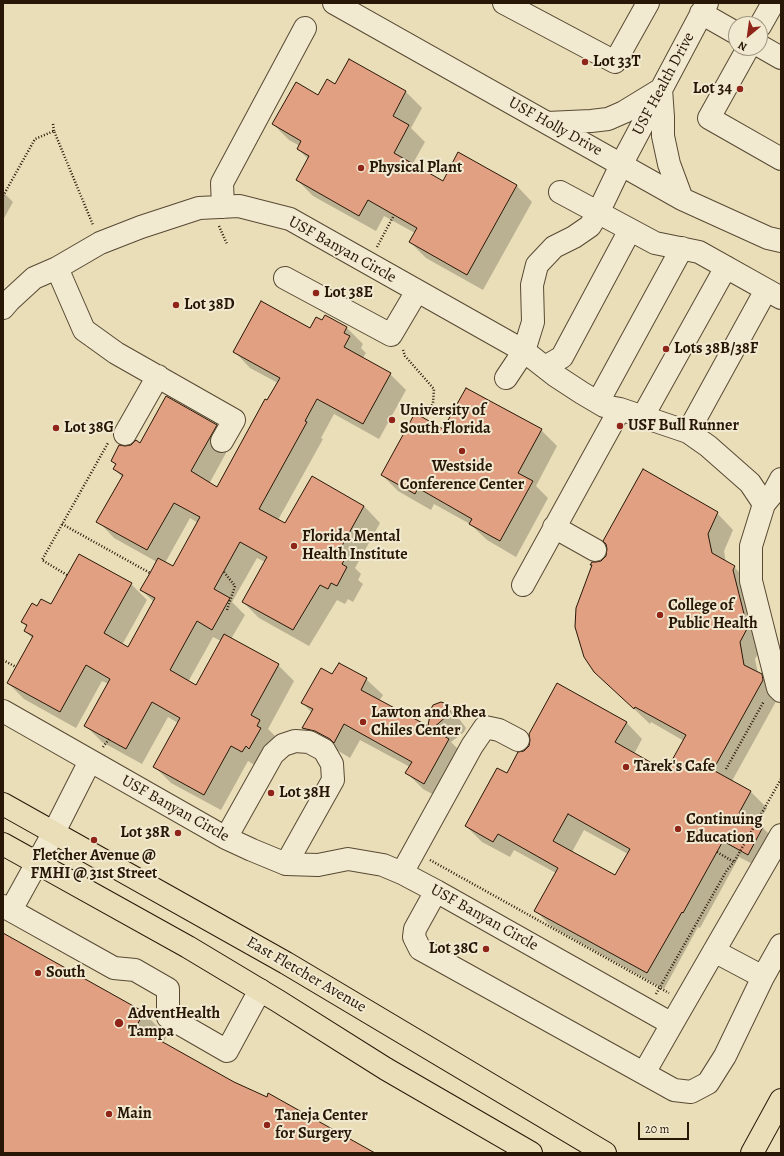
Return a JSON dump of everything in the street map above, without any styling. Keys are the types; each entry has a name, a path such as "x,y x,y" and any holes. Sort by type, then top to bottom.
{"main road":[{"name":"East Fletcher Avenue","path":"3,804 286,963 605,1153"},
{"path":"3,844 188,947 386,1069 530,1153"},
{"path":"752,1153 781,1100"}],"street":[{"name":"USF Holly Drive","path":"334,3 682,199 768,238 781,241"},
{"path":"504,3 615,62 648,3"},
{"path":"766,16 773,3"},
{"path":"704,8 728,27"},
{"name":"USF Health Drive","path":"621,164 704,8"},
{"path":"221,216 222,183 305,28"},
{"path":"768,51 781,58"},
{"path":"744,56 709,118 781,159"},
{"path":"548,123 608,119 624,112 661,90 663,136 669,164 682,199"},
{"path":"506,378 524,351 533,322 532,285 537,265 554,247 574,237 590,226 598,213 621,164"},
{"path":"560,192 655,243 699,252 773,294 688,432"},
{"name":"USF Banyan Circle","path":"3,308 34,278 57,268 100,243 141,227 199,208 221,216 239,206 290,219 524,351 575,389 604,406 643,416 688,432 708,446 750,483 775,493 751,546 751,581 776,662 778,688 773,694"},
{"path":"545,367 562,357 630,230"},
{"path":"598,402 682,248"},
{"path":"643,416 726,267"},
{"path":"57,268 84,330 116,353 158,376 237,414 222,441"},
{"path":"285,278 391,335 417,291"},
{"path":"118,437 158,376"},
{"path":"523,585 620,409"},
{"path":"554,527 595,550"},
{"name":"USF Banyan Circle","path":"3,711 226,838 286,864 318,865 348,859 383,865 436,892 672,1024"},
{"path":"402,874 472,746 486,727 499,730 518,740"},
{"path":"226,838 273,754 283,745 295,742 309,742 324,750 332,764 333,780 286,864"},
{"path":"90,761 37,863 7,908 114,968 135,970 168,989 168,1017 227,1051 260,990"},
{"path":"644,1073 781,835"},
{"path":"436,892 415,929 414,937 420,949 674,1090 691,1092 708,1083 725,1056 763,977 781,945"},
{"path":"714,951 763,977"}],"path":[{"path":"53,124 54,131 100,243"},
{"path":"3,196 35,139 54,131"},
{"path":"368,263 394,215"},
{"path":"221,216 227,244"},
{"path":"402,350 405,356 434,389 433,403 428,413"},
{"path":"67,575 42,560 62,524 118,437"},
{"path":"62,524 150,573"},
{"path":"224,572 235,586 227,610"},
{"path":"3,660 16,667"},
{"path":"726,770 773,694"},
{"path":"647,1010 781,779"},
{"path":"414,852 685,1002"},
{"path":"717,852 734,862"}],"building":[{"name":"Physical Plant","path":"349,59 406,91 393,116 409,125 394,153 443,181 458,152 517,185 467,275 409,242 417,228 368,200 359,216 296,180 309,156 297,149 301,141 272,124 296,82 318,95 327,79 335,84"},
{"name":"Florida Mental Health Institute","path":"261,301 310,328 316,317 322,320 325,315 347,327 344,333 350,336 344,347 391,373 363,424 317,399 305,421 307,422 259,509 285,523 312,476 364,506 338,553 346,557 342,564 347,567 337,586 331,583 328,589 320,585 293,630 242,602 267,557 240,542 214,589 230,598 212,630 197,621 170,670 196,685 224,634 279,664 251,715 260,720 257,726 261,728 249,749 246,746 242,752 231,746 204,795 153,767 180,718 152,702 126,749 84,726 110,679 86,665 60,712 7,683 33,636 24,631 27,625 21,622 32,603 37,606 41,599 51,604 79,554 132,583 104,633 128,647 155,598 140,590 158,558 173,566 200,517 174,503 147,550 96,522 123,475 113,469 116,464 111,461 119,445 131,445 136,440 140,443 166,396 217,425 191,471 217,487 265,399 267,400 280,378 233,352"},
{"name":"Westside Conference Center","path":"466,388 542,429 518,473 533,481 500,541 469,524 472,519 418,488 415,494 381,475 415,413 443,429"},
{"path":"643,469 718,512 708,534 712,553 735,566 733,570 746,622 749,625 740,642 744,665 762,674 763,680 713,770 751,791 739,813 763,827 748,855 723,841 683,913 682,912 647,973 534,911 558,868 498,834 493,842 465,826 497,768 507,773 518,752 524,751 529,746 529,734 557,683 627,722 615,742 666,771 686,735 635,707 634,709 594,672 584,657 575,627 576,608 592,565 590,565 592,562 601,561 606,556 606,544 603,541","holes":["568,814 630,849 615,875 553,841"]},
{"name":"Lawton and Rhea Chiles Center","path":"339,663 367,678 361,690 428,726 433,705 441,702 448,707 450,711 448,715 432,729 449,739 424,784 405,773 412,762 344,724 334,743 330,739 315,731 302,728 313,709 301,703 321,668 332,674"},
{"name":"AdventHealth Tampa","path":"3,933 144,1012 136,1027 234,1082 267,1097 268,1093 375,1153 3,1153"}],"place":[{"name":"Lot 33T","path":"585,62"},
{"name":"Lot 34","path":"740,89"},
{"name":"Physical Plant","path":"361,168"},
{"name":"Lot 38E","path":"316,293"},
{"name":"Lot 38D","path":"176,305"},
{"name":"Lots 38B/38F","path":"666,349"},
{"name":"University of South Florida","path":"392,420"},
{"name":"USF Bull Runner","path":"620,426"},
{"name":"Lot 38G","path":"56,428"},
{"name":"Westside Conference Center","path":"462,451"},
{"name":"Florida Mental Health Institute","path":"294,546"},
{"name":"College of Public Health","path":"660,615"},
{"name":"Lawton and Rhea Chiles Center","path":"363,722"},
{"name":"Tarek's Cafe","path":"626,767"},
{"name":"Lot 38H","path":"271,793"},
{"name":"Continuing Education","path":"678,829"},
{"name":"Lot 38R","path":"178,833"},
{"name":"Fletcher Avenue @ FMHI @ 31st Street","path":"94,840"},
{"name":"Lot 38C","path":"486,949"},
{"name":"South","path":"38,973"},
{"name":"AdventHealth Tampa","path":"119,1023"},
{"name":"Main","path":"109,1114"},
{"name":"Taneja Center for Surgery","path":"267,1125"}]}
